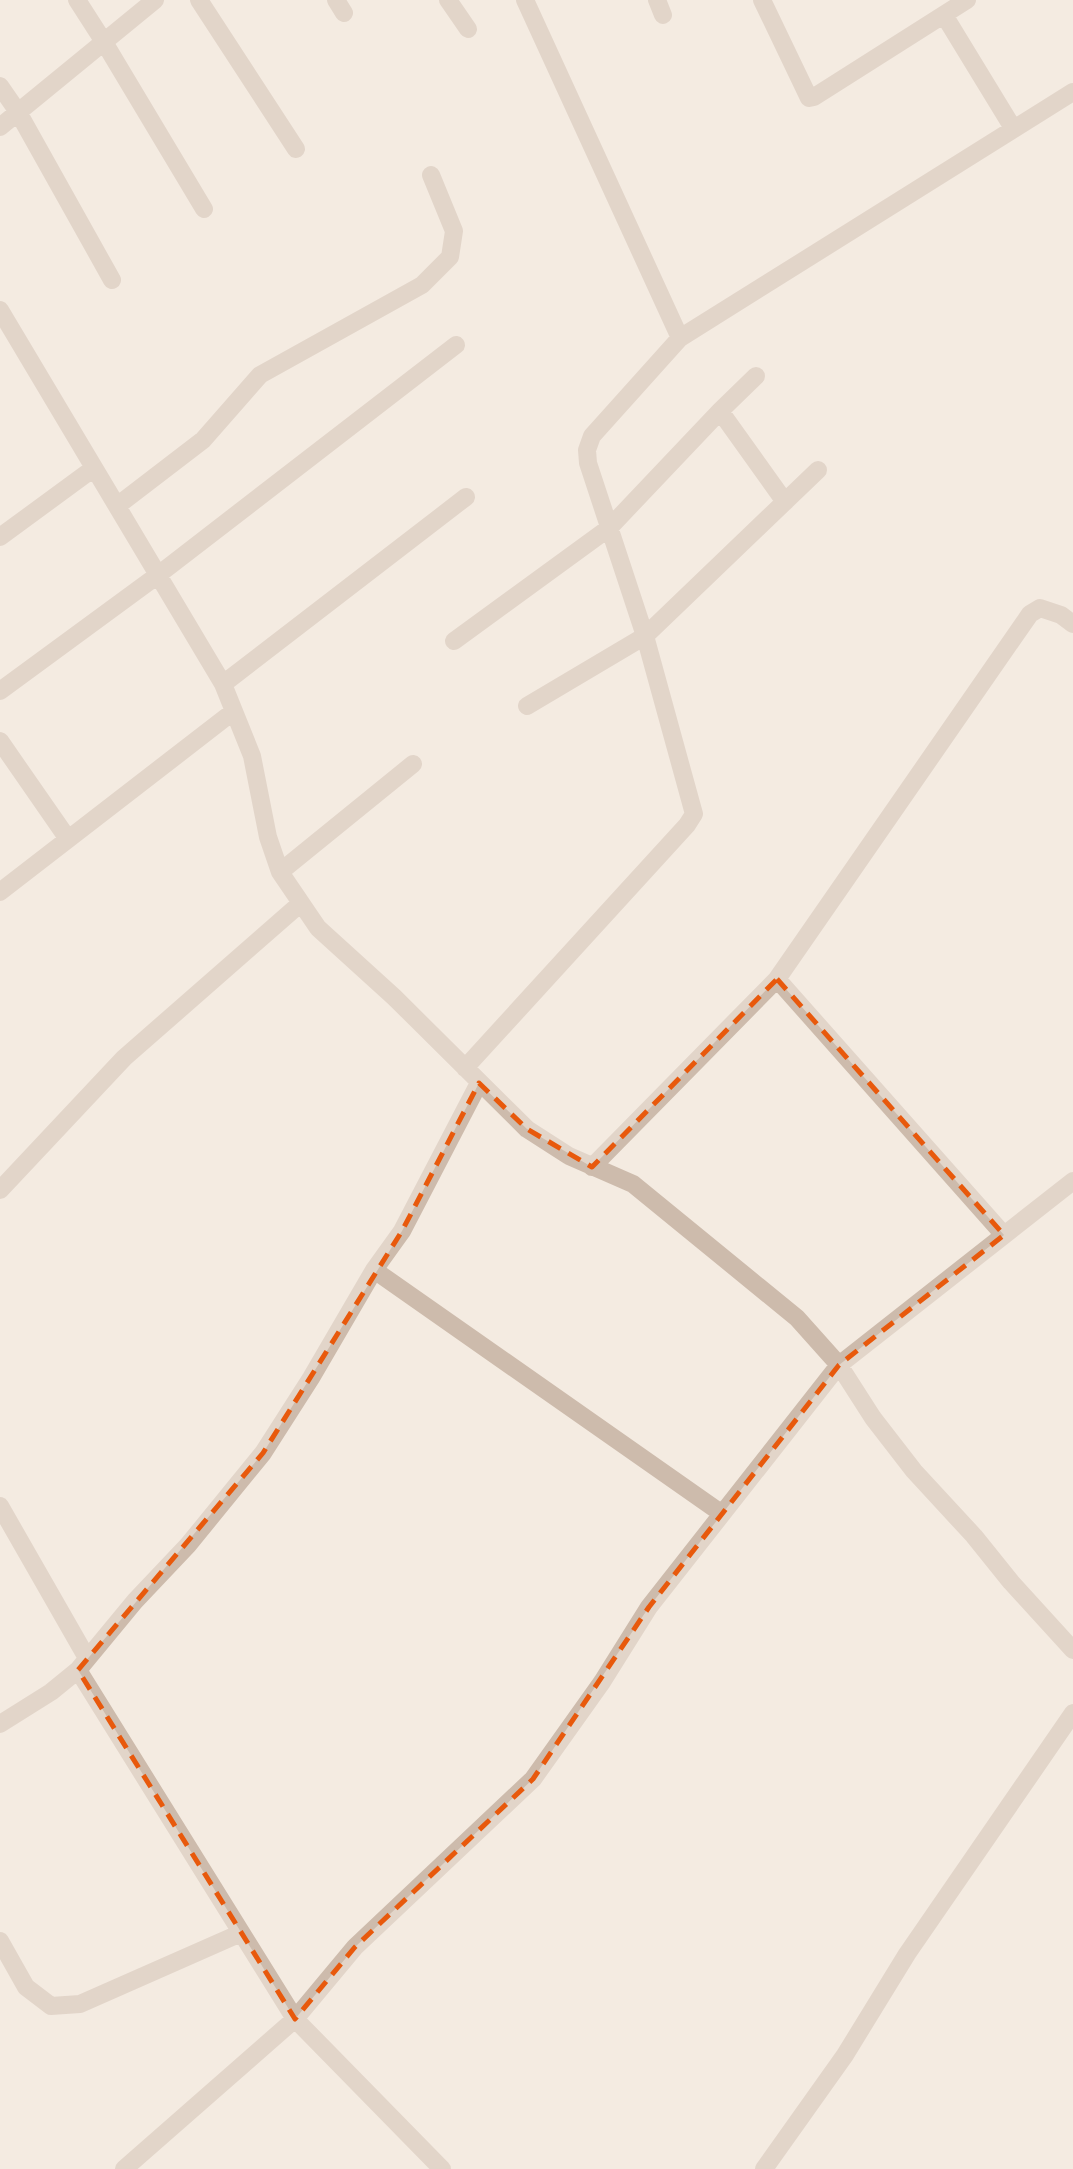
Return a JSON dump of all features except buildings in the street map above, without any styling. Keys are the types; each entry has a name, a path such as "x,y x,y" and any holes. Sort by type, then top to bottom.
{"street":[{"path":"77,0 204,209"},
{"path":"0,127 155,0"},
{"path":"198,0 296,149"},
{"path":"448,0 468,29"},
{"path":"525,0 680,338"},
{"path":"762,0 808,97 814,97 967,0"},
{"path":"944,15 1013,128"},
{"path":"0,86 18,112 112,280"},
{"path":"465,1068 687,825 694,814 645,636 588,463 587,450 592,436 680,338 1073,92"},
{"path":"117,506 203,440 260,375 422,285 450,257 454,231 430,175"},
{"path":"0,310 223,684 252,755 268,837 280,872 318,928 394,997 527,1129 569,1156 633,1184 797,1318 839,1365 873,1418 914,1471 1073,1650"},
{"path":"0,691 158,575 456,345"},
{"path":"454,641 610,528 756,376"},
{"path":"720,411 785,502"},
{"path":"0,537 94,468"},
{"path":"527,706 645,636 818,470"},
{"path":"223,684 466,497"},
{"path":"592,1167 777,979 1030,614 1040,608 1061,615 1073,624"},
{"path":"0,892 234,711"},
{"path":"0,741 68,839"},
{"path":"280,872 414,764"},
{"path":"0,1190 124,1058 301,903"},
{"path":"777,979 1004,1235"},
{"path":"0,1724 51,1692 83,1664 135,1601 188,1545 262,1454 311,1378 374,1270 402,1231 480,1083"},
{"path":"124,2169 295,2019 355,1947 533,1779 603,1682 649,1607 839,1365 1073,1181"},
{"path":"374,1270 721,1513"},
{"path":"0,1506 83,1664 241,1933 295,2019 442,2169"},
{"path":"764,2169 845,2055 908,1954 1073,1713"},
{"path":"0,1941 26,1987 51,2006 80,2004 241,1933"}],"highlighted area":[{"path":"777,979 1004,1235 839,1365 649,1607 533,1779 355,1947 295,2019 78,1670 263,1453 402,1231 479,1083 527,1129 592,1167"}]}
